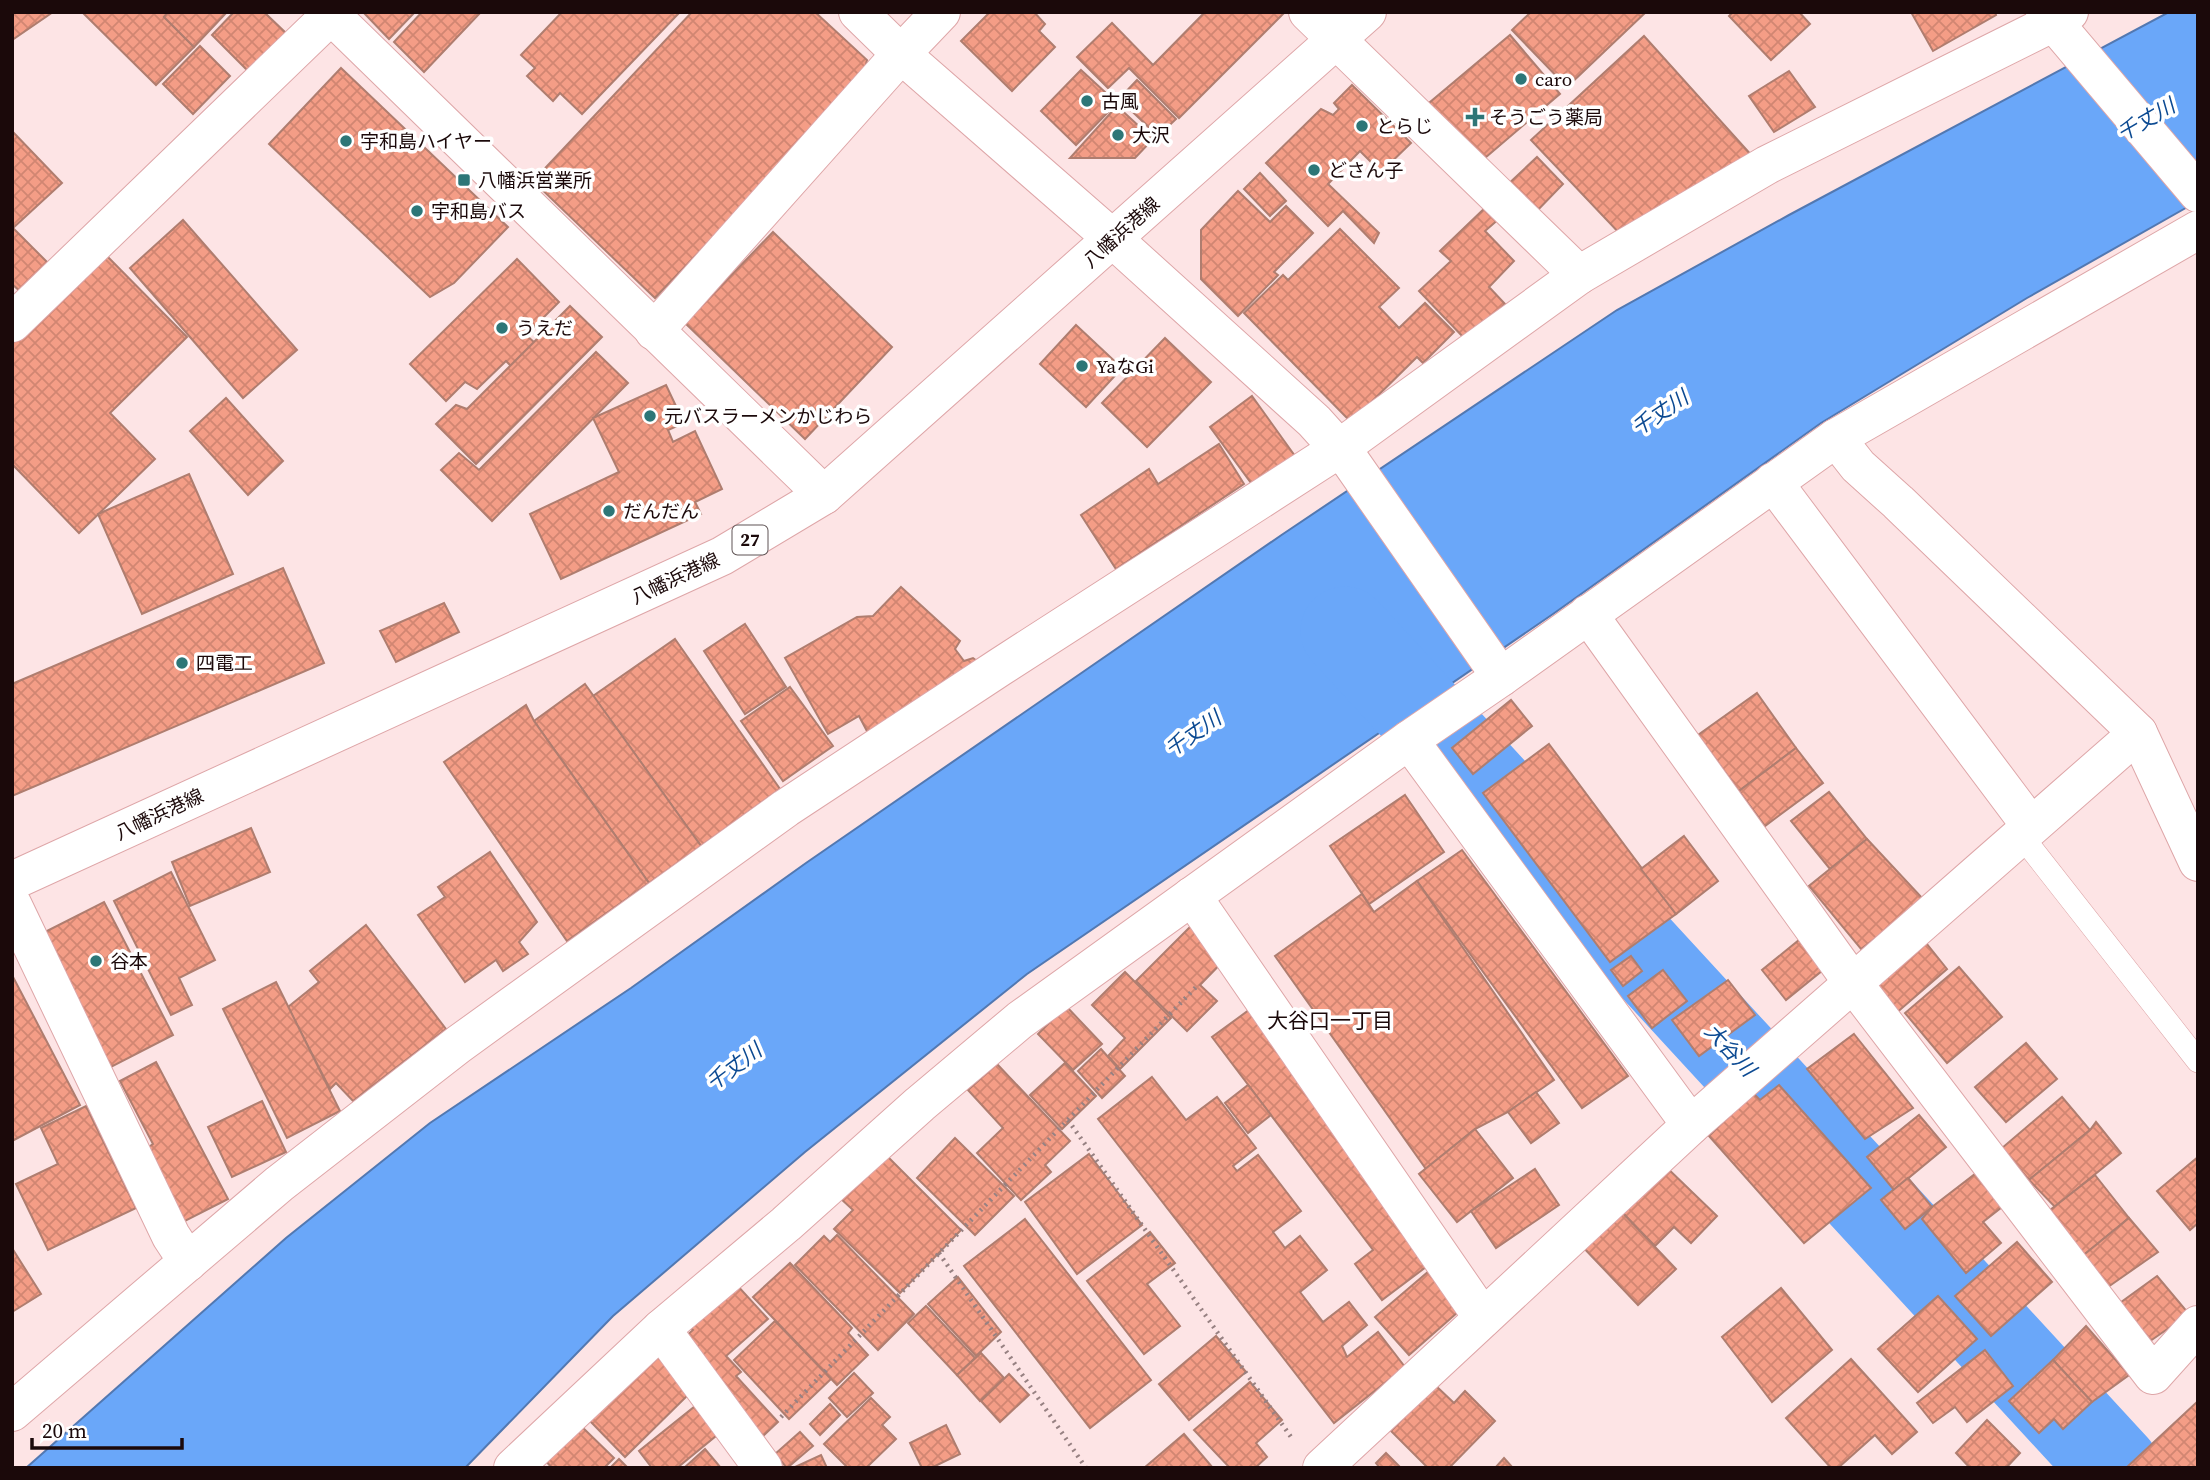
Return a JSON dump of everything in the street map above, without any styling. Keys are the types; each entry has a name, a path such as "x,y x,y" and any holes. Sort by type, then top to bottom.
{"street":[{"path":"858,12 901,54 1113,239 1314,421 1346,455 1496,669"},
{"path":"654,331 941,12"},
{"path":"1308,12 1579,275"},
{"name":"八幡浜港線","path":"12,881 722,556 824,495 1367,12"},
{"path":"12,323 331,13 824,495"},
{"path":"12,1412 279,1184 459,1044 786,808 1000,667 1346,455 1579,275 1767,165 2058,21 2198,193"},
{"path":"513,1468 661,1329 1020,1020 1409,740 1496,669 1588,614 1836,438 2198,230"},
{"path":"1836,438 1858,466 2138,733 2188,822 2198,862"},
{"path":"1773,482 2026,830"},
{"path":"1588,614 1853,982 2153,1375 2198,1325"},
{"path":"1325,1459 1692,1125 2138,733"},
{"path":"1409,740 1692,1125"},
{"path":"1192,896 1483,1318"},
{"path":"12,904 171,1236 188,1262"},
{"path":"661,1329 757,1458"}],"lane":[{"path":"2026,830 2198,1061"}],"path":[{"path":"757,1458 939,1253 1230,952"},
{"path":"1068,1120 1325,1459"},
{"path":"939,1253 1086,1468"}],"water":[{"name":"千丈川","path":"2169,12 2198,12 2198,201 2027,298 1821,423 1553,614 1027,974 805,1152 613,1316 465,1468 26,1468 286,1238 430,1123 631,988 806,863 1283,534 1617,310"}],"building":[{"path":"12,12 53,12 12,40"},
{"path":"82,12 169,12 164,17 194,47 156,85"},
{"path":"168,12 227,12 194,47 164,17"},
{"path":"234,12 264,12 286,33 248,71 212,35"},
{"path":"363,12 415,12 389,39"},
{"path":"422,12 481,12 424,72 394,42"},
{"path":"562,12 680,12 582,114 560,93 553,101 527,76 535,68 521,55"},
{"path":"692,12 815,12 867,60 862,81 655,298 533,181"},
{"path":"990,12 1034,12 1045,24 1039,31 1055,47 1012,91 961,41"},
{"path":"1205,12 1285,12 1179,118 1129,68 1108,88 1077,57 1112,23 1153,65"},
{"path":"1531,12 1646,12 1567,87 1512,30"},
{"path":"1733,12 1799,12 1810,24 1771,60 1729,16"},
{"path":"1911,12 1995,12 1996,15 1933,51"},
{"path":"1510,35 1560,94 1479,163 1429,103"},
{"path":"1644,36 1754,158 1622,236 1531,140"},
{"path":"200,46 230,76 193,114 163,84"},
{"path":"341,68 508,227 454,283 430,297 269,144"},
{"path":"1081,70 1117,103 1076,145 1041,111"},
{"path":"1789,71 1815,107 1774,132 1749,96"},
{"path":"1137,80 1176,119 1158,136 1119,99"},
{"path":"1352,85 1411,143 1381,172 1360,151 1328,184 1379,233 1374,243 1343,211 1328,226 1266,163 1321,109 1333,115 1339,109 1334,103"},
{"path":"1117,106 1153,139 1135,158 1070,158"},
{"path":"12,131 62,183 12,229"},
{"path":"1537,157 1563,184 1532,216 1504,188"},
{"path":"1260,173 1286,201 1270,216 1244,189"},
{"path":"1238,191 1270,222 1286,206 1313,233 1274,272 1278,275 1238,316 1201,279 1201,230"},
{"path":"1488,205 1500,218 1485,231 1514,261 1489,287 1505,304 1467,341 1419,291 1451,261 1440,251"},
{"path":"183,220 297,350 243,398 130,268"},
{"path":"13,228 50,265 22,293 12,284"},
{"path":"1340,229 1399,288 1379,307 1399,328 1425,303 1454,332 1423,363 1417,357 1351,422 1244,313 1283,275 1288,280"},
{"path":"773,232 892,347 805,439 685,323"},
{"path":"104,253 187,337 110,413 155,459 79,533 12,464 12,344"},
{"path":"517,259 559,302 526,335 535,343 511,366 506,361 477,389 465,382 446,401 410,364"},
{"path":"570,306 602,337 476,464 436,424 456,405 467,409"},
{"path":"1076,325 1122,368 1086,407 1040,364"},
{"path":"1165,338 1211,382 1147,447 1102,403"},
{"path":"596,352 628,383 492,521 441,470 459,453 479,470"},
{"path":"666,385 684,423 668,430 673,442 695,431 722,489 695,502 701,514 561,579 530,514 619,472 593,418"},
{"path":"1252,396 1295,456 1254,487 1210,427"},
{"path":"226,398 283,461 248,495 190,431"},
{"path":"1219,444 1244,484 1116,569 1081,515 1149,469 1158,484"},
{"path":"189,474 233,574 142,614 98,514"},
{"path":"283,568 324,663 12,796 12,684"},
{"path":"901,587 960,641 955,649 964,661 973,658 985,667 868,733 859,716 828,734 785,658 857,617 873,616"},
{"path":"444,603 459,632 396,662 380,631"},
{"path":"745,624 786,687 745,714 704,651"},
{"path":"675,639 780,789 701,846 593,696"},
{"path":"585,684 701,846 649,883 534,721"},
{"path":"790,687 833,746 783,781 741,721"},
{"path":"1757,693 1796,748 1739,791 1698,735"},
{"path":"1511,700 1532,726 1473,774 1452,748"},
{"path":"526,705 534,721 649,883 567,941 444,762"},
{"path":"1549,744 1676,914 1610,962 1483,793"},
{"path":"1796,748 1823,783 1765,826 1739,791"},
{"path":"1829,792 1867,839 1830,869 1791,821"},
{"path":"1405,795 1444,852 1369,904 1330,846"},
{"path":"251,828 270,872 190,906 172,862"},
{"path":"1684,836 1718,881 1676,914 1641,869"},
{"path":"1867,839 1925,901 1861,949 1809,886"},
{"path":"1462,850 1628,1076 1582,1108 1417,881"},
{"path":"490,852 537,922 519,942 528,954 503,971 496,960 465,982 418,915 445,897 438,887"},
{"path":"171,872 215,960 179,978 192,1005 171,1015 114,901"},
{"path":"1417,881 1554,1080 1508,1112 1475,1129 1426,1169 1275,956 1362,894 1374,912"},
{"path":"104,902 173,1035 109,1068 41,934"},
{"path":"1202,915 1236,948 1200,985 1217,1001 1187,1031 1136,981"},
{"path":"366,925 446,1029 353,1101 336,1083 330,1089 288,1007 319,982 310,971"},
{"path":"1919,934 1947,969 1894,1015 1861,983"},
{"path":"1799,940 1823,970 1786,1000 1762,970"},
{"path":"1631,956 1642,971 1623,986 1611,970"},
{"path":"1959,967 2002,1017 1947,1063 1905,1013"},
{"path":"1663,970 1687,1001 1652,1028 1628,996"},
{"path":"1125,972 1171,1018 1120,1069 1108,1056 1125,1038 1092,1005"},
{"path":"12,975 80,1105 12,1141"},
{"path":"1728,980 1755,1015 1699,1056 1672,1020"},
{"path":"276,982 340,1111 287,1138 223,1009"},
{"path":"1066,1006 1102,1044 1073,1070 1038,1034"},
{"path":"1249,1010 1438,1258 1382,1300 1355,1264 1373,1250 1212,1037"},
{"path":"1854,1034 1913,1108 1865,1139 1807,1069"},
{"path":"2026,1043 2057,1079 2006,1122 1975,1087"},
{"path":"1101,1049 1125,1076 1102,1098 1078,1071"},
{"path":"156,1062 228,1199 181,1223 144,1150 153,1144 120,1081"},
{"path":"1065,1063 1096,1096 1062,1129 1030,1095"},
{"path":"997,1064 1070,1141 1045,1165 1051,1172 1021,1200 977,1153 1003,1128 968,1090"},
{"path":"1152,1077 1186,1120 1217,1097 1256,1148 1233,1166 1237,1171 1258,1155 1301,1211 1273,1232 1285,1248 1300,1236 1327,1270 1300,1292 1323,1322 1349,1302 1367,1325 1342,1346 1347,1357 1378,1332 1405,1367 1334,1423 1098,1119"},
{"path":"1248,1085 1271,1115 1248,1133 1225,1103"},
{"path":"1779,1085 1871,1188 1804,1243 1709,1136 1753,1093 1760,1100"},
{"path":"1536,1092 1559,1123 1531,1143 1508,1112"},
{"path":"2062,1097 2090,1130 2029,1180 2002,1148"},
{"path":"262,1101 286,1152 232,1177 208,1127"},
{"path":"86,1106 136,1208 48,1250 16,1184 58,1164 41,1128"},
{"path":"1919,1115 1946,1147 1894,1190 1867,1157"},
{"path":"2096,1122 2121,1153 2055,1207 2029,1180 2090,1130"},
{"path":"1475,1129 1513,1178 1457,1222 1419,1174"},
{"path":"955,1138 1014,1196 975,1235 917,1178"},
{"path":"884,1153 961,1230 900,1293 834,1229 853,1210 840,1198"},
{"path":"1089,1154 1142,1225 1077,1274 1025,1202"},
{"path":"2198,1157 2198,1223 2190,1230 2157,1191"},
{"path":"1662,1163 1717,1216 1691,1243 1674,1227 1655,1246 1617,1207"},
{"path":"1535,1169 1559,1205 1496,1248 1471,1211"},
{"path":"1975,1174 2002,1207 1983,1222 2001,1243 1966,1273 1922,1219 1932,1207"},
{"path":"2095,1175 2129,1218 2080,1258 2045,1214"},
{"path":"1908,1178 1932,1207 1905,1229 1881,1200"},
{"path":"1617,1207 1676,1269 1638,1305 1579,1243"},
{"path":"2129,1218 2158,1252 2108,1287 2080,1258"},
{"path":"1025,1219 1151,1380 1090,1428 964,1266"},
{"path":"1150,1232 1175,1263 1147,1284 1180,1326 1144,1354 1087,1281"},
{"path":"837,1235 914,1314 878,1350 795,1265 824,1236 830,1242"},
{"path":"2017,1242 2052,1282 1991,1336 1955,1296"},
{"path":"12,1248 41,1294 12,1312"},
{"path":"1450,1253 1483,1290 1409,1355 1375,1317"},
{"path":"790,1263 852,1328 848,1333 868,1355 837,1385 753,1297"},
{"path":"2157,1276 2189,1314 2143,1346 2113,1308"},
{"path":"958,1277 1001,1332 976,1356 928,1304"},
{"path":"735,1283 768,1319 726,1356 741,1372 736,1376 778,1422 763,1436 678,1343 693,1330 688,1325"},
{"path":"1781,1288 1832,1350 1772,1402 1722,1337"},
{"path":"1938,1296 1977,1339 1918,1392 1878,1349"},
{"path":"926,1306 975,1358 957,1375 908,1323"},
{"path":"775,1321 831,1379 789,1419 734,1360"},
{"path":"2086,1326 2129,1375 2092,1402 2053,1360"},
{"path":"1216,1336 1246,1372 1189,1420 1159,1384"},
{"path":"1985,1350 2013,1386 1967,1422 1955,1407 1933,1423 1917,1403"},
{"path":"658,1353 694,1389 625,1457 589,1420"},
{"path":"981,1353 1004,1378 980,1401 957,1375"},
{"path":"1851,1359 1917,1432 1892,1454 1875,1435 1838,1468 1831,1468 1786,1418"},
{"path":"2053,1360 2092,1402 2063,1429 2054,1419 2039,1433 2009,1401"},
{"path":"854,1373 873,1393 847,1417 829,1398"},
{"path":"1009,1374 1029,1395 1000,1422 981,1401"},
{"path":"1250,1382 1282,1420 1256,1443 1267,1457 1255,1468 1230,1468 1194,1430"},
{"path":"1435,1385 1454,1403 1465,1391 1495,1421 1449,1468 1428,1468 1391,1431"},
{"path":"871,1398 890,1417 882,1425 896,1439 866,1468 848,1468 824,1444"},
{"path":"2198,1401 2198,1468 2126,1468"},
{"path":"699,1403 722,1431 677,1468 652,1468 639,1451"},
{"path":"830,1404 840,1415 820,1435 810,1424"},
{"path":"1987,1420 2020,1453 2006,1468 1970,1468 1956,1453"},
{"path":"579,1424 614,1458 604,1468 552,1468 544,1459"},
{"path":"946,1425 960,1454 931,1468 922,1468 910,1443"},
{"path":"800,1432 813,1446 787,1468 775,1454"},
{"path":"1184,1434 1213,1468 1144,1468"},
{"path":"705,1449 721,1468 684,1468"},
{"path":"1386,1453 1401,1468 1380,1468 1376,1463"},
{"path":"821,1455 827,1468 793,1468"},
{"path":"1504,1458 1513,1468 1495,1468"},
{"path":"619,1459 628,1468 610,1468"}],"waterway":[{"name":"大谷川","path":"1345,631 2115,1468"}],"place":[{"name":"caro","path":"1521,79"},
{"name":"古風","path":"1087,101"},
{"name":"そうごう薬局","path":"1475,117"},
{"name":"とらじ","path":"1362,126"},
{"name":"大沢","path":"1118,135"},
{"name":"宇和島ハイヤー","path":"346,141"},
{"name":"どさん子","path":"1314,170"},
{"name":"八幡浜営業所","path":"464,180"},
{"name":"宇和島バス","path":"417,211"},
{"name":"うえだ","path":"502,328"},
{"name":"YaなGi","path":"1082,366"},
{"name":"元バスラーメンかじわら","path":"650,416"},
{"name":"だんだん","path":"609,511"},
{"name":"四電工","path":"182,663"},
{"name":"谷本","path":"96,961"}],"district":[{"name":"大谷口一丁目","path":"1330,1021"}]}
